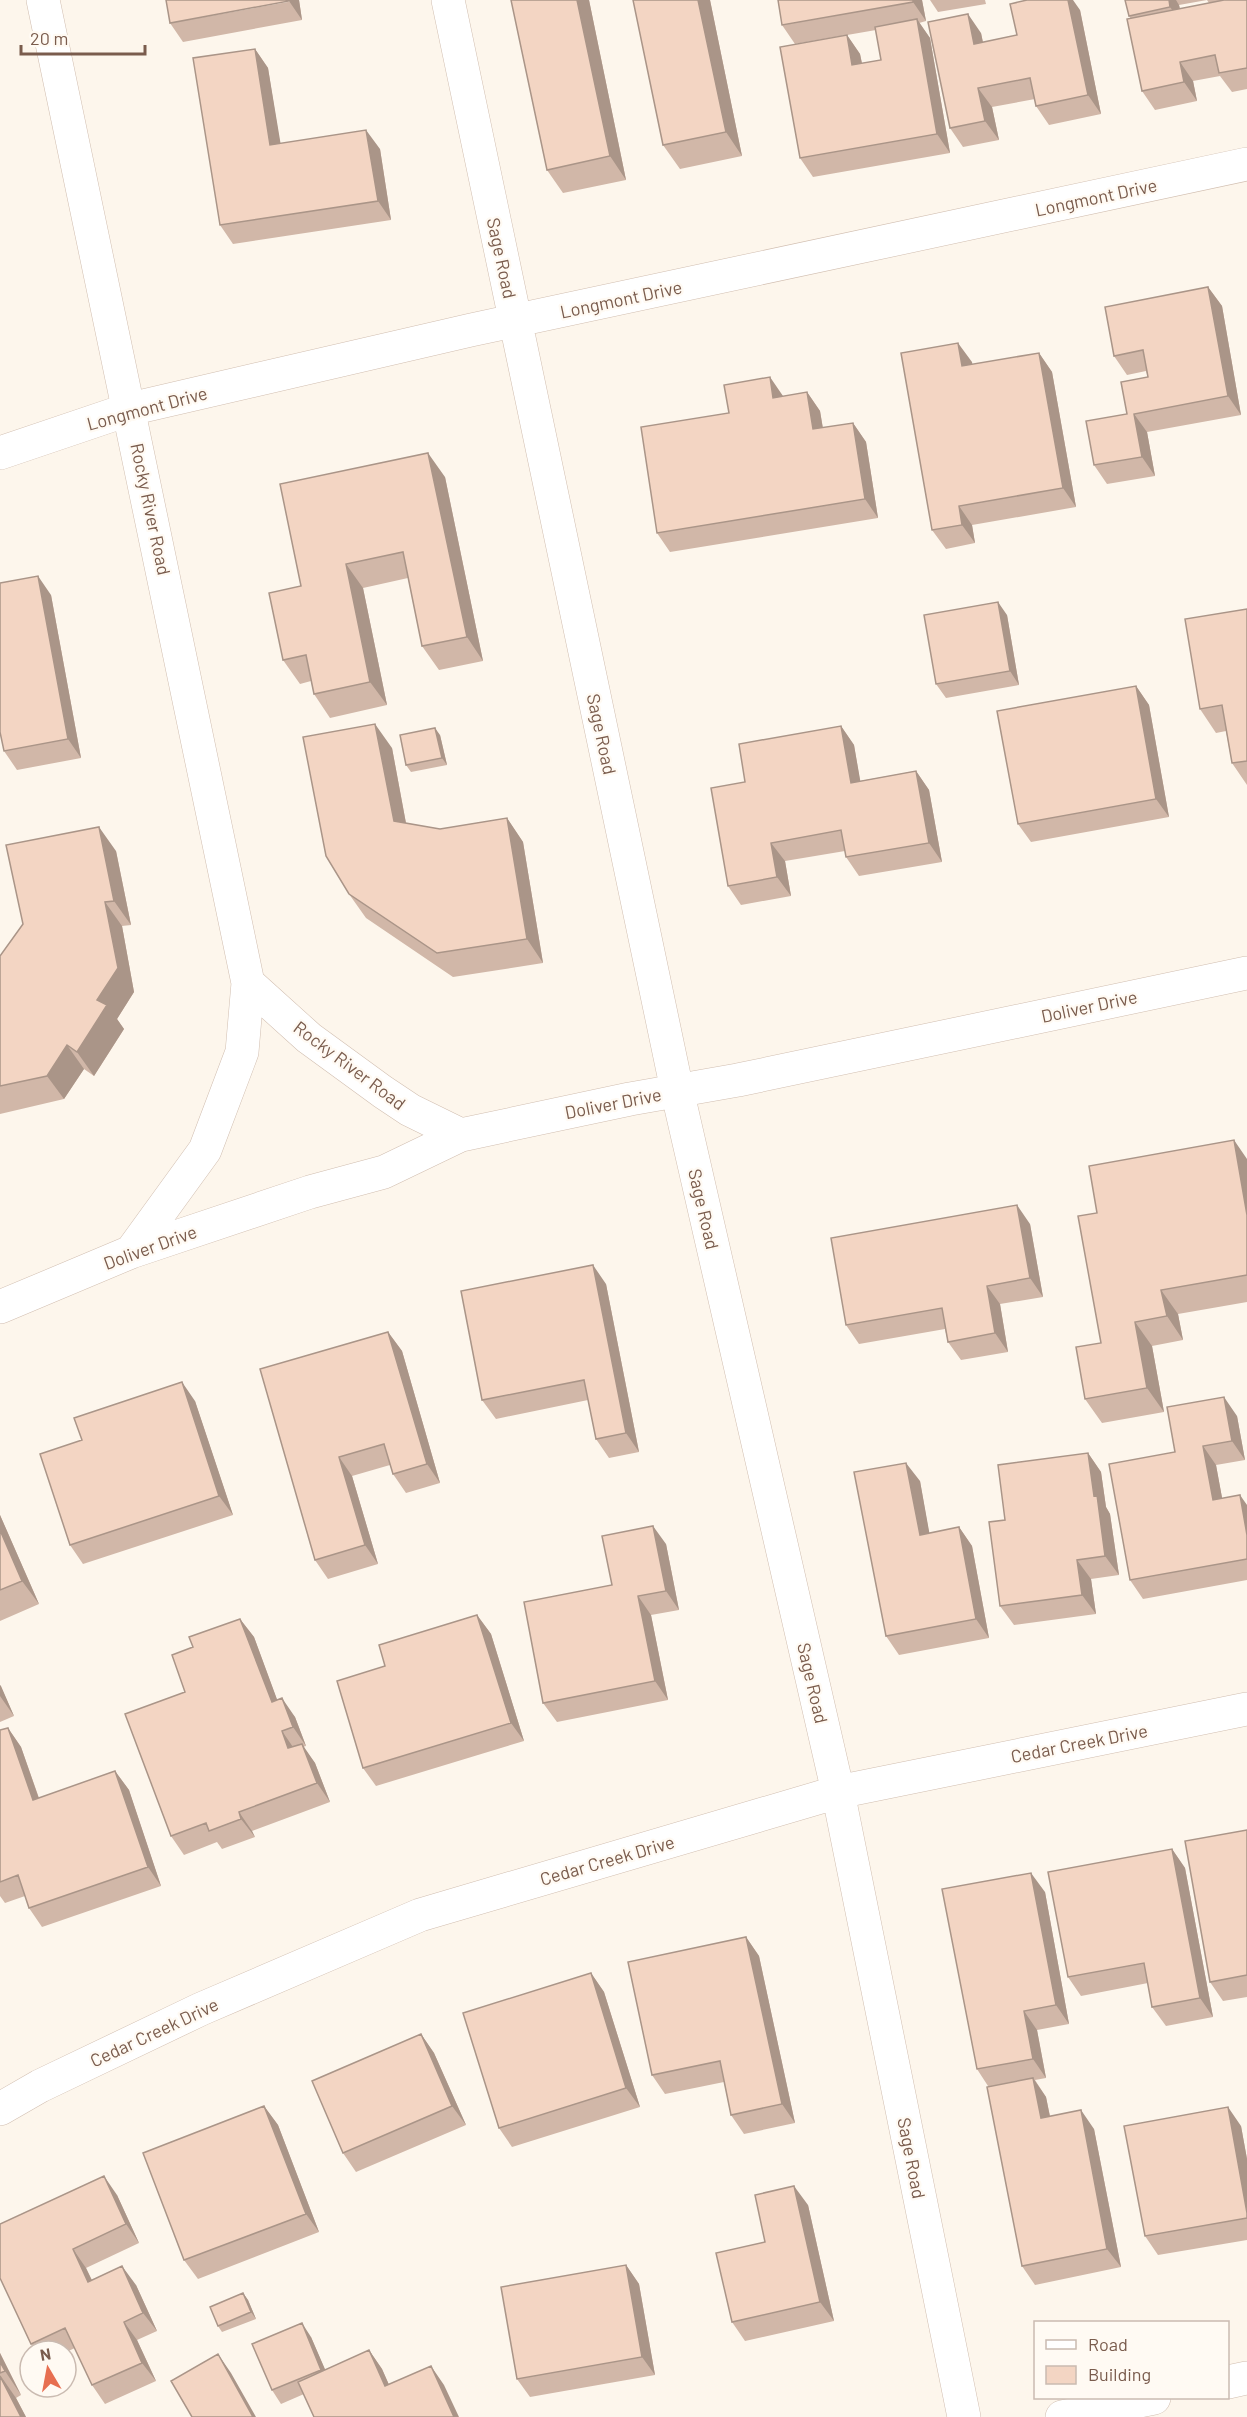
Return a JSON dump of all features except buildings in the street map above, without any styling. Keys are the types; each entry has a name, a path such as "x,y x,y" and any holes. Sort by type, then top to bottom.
{"street":[{"name":"Rocky River Road","path":"43,0 248,983 242,1052 205,1150 131,1252"},
{"name":"Sage Road","path":"448,0 677,1090 838,1792 964,2417"},
{"name":"Longmont Drive","path":"0,453 130,409 515,321 1247,164"},
{"name":"Doliver Drive","path":"0,1307 131,1252 310,1192 384,1172 461,1135 677,1090 738,1080 1247,973"},
{"name":"Rocky River Road","path":"248,983 309,1038 383,1092 410,1110 461,1135"},
{"name":"Cedar Creek Drive","path":"0,2109 40,2086 201,2009 420,1915 838,1792 1247,1709"},
{"path":"1229,2382 1247,2378"},
{"path":"1062,2417 1145,2399"}]}
